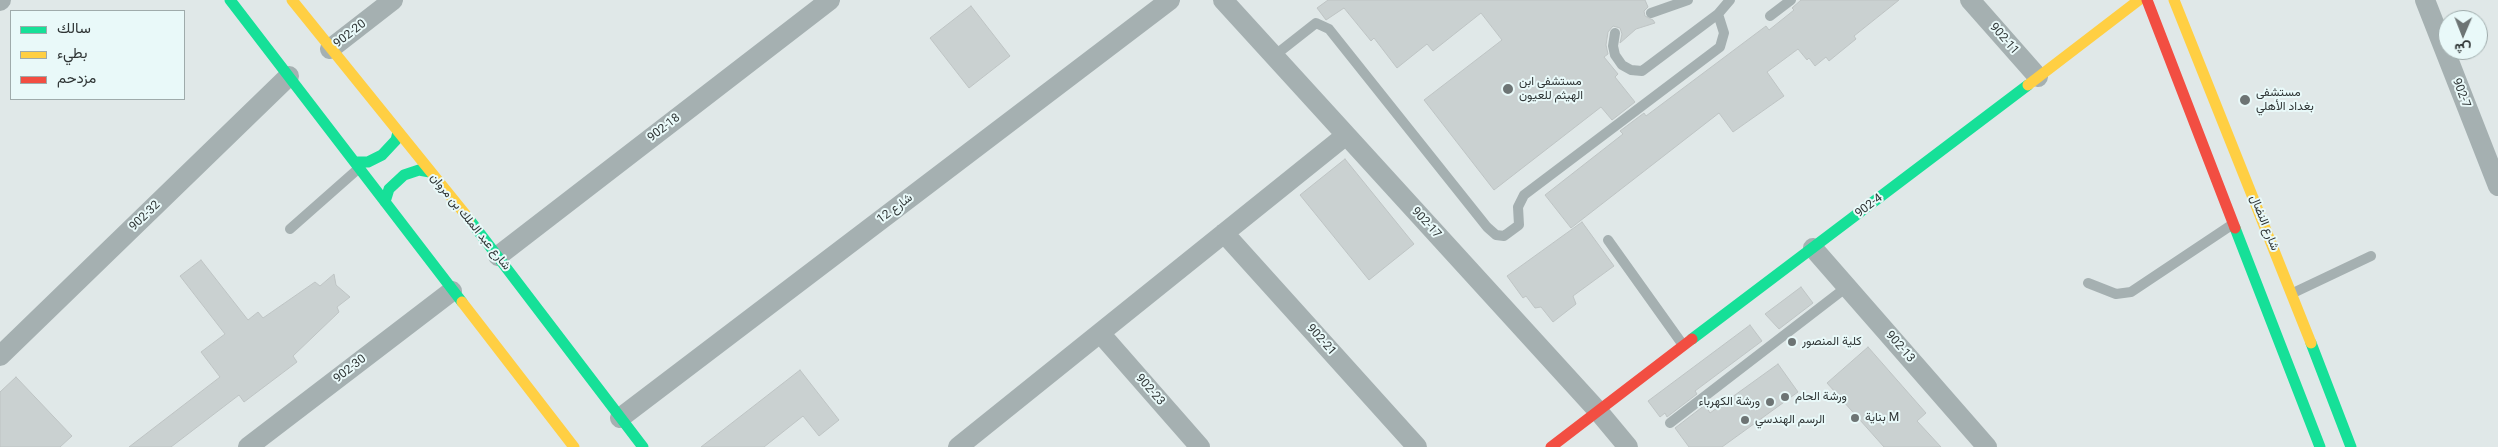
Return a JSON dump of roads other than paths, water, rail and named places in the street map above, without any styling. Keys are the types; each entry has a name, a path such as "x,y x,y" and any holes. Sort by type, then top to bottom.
{"street":[{"path":"230,0 452,291 574,447"},
{"name":"شارع عبد الملك بن مروان","path":"292,0 498,256 643,447"},
{"name":"902-20","path":"330,49 393,0"},
{"name":"902-18","path":"498,256 830,0"},
{"name":"شارع 12","path":"620,418 1170,0"},
{"name":"902-17","path":"1223,0 1345,136 1598,411 1628,447"},
{"name":"902-11","path":"1970,0 2038,77"},
{"name":"902-4","path":"1551,447 2139,0"},
{"path":"2147,0 2320,447"},
{"name":"شارع النضال","path":"2174,0 2351,447"},
{"name":"902-7","path":"2425,0 2498,186"},
{"name":"902-32","path":"0,356 289,76"},
{"path":"357,165 382,155 396,140 398,132"},
{"path":"958,447 1345,136"},
{"path":"384,202 389,189 404,175 419,170 430,172"},
{"name":"902-21","path":"1224,233 1417,447"},
{"name":"902-13","path":"1812,248 1848,286 1986,447"},
{"name":"902-30","path":"248,447 452,291"},
{"name":"902-23","path":"1100,333 1200,447"}],"lane":[{"path":"1651,13 1688,0"},
{"path":"1615,33 1613,46 1615,55 1622,65 1631,70 1642,71 1718,14 1730,0"},
{"path":"1770,16 1791,0"},
{"path":"1274,56 1316,23 1329,29 1487,227 1496,235 1504,236 1519,225 1518,206 1524,195 1720,47 1724,33 1718,14"},
{"path":"290,229 357,165"},
{"path":"2088,283 2116,294 2131,292 2234,224"},
{"path":"1608,240 1684,346"},
{"path":"2292,294 2371,256"},
{"path":"1670,423 1848,286"}],"place":[{"name":"مستشفى ابن الهيثم للعيون","path":"1508,89"},
{"name":"مستشفى بغداد الأهلي","path":"2245,100"},
{"name":"كلية المنصور","path":"1792,342"},
{"name":"ورشة الحام","path":"1785,397"},
{"name":"ورشة الكهرباء","path":"1770,402"},
{"name":"بناية M","path":"1855,418"},
{"name":"الرسم الهندسي","path":"1745,420"}]}
